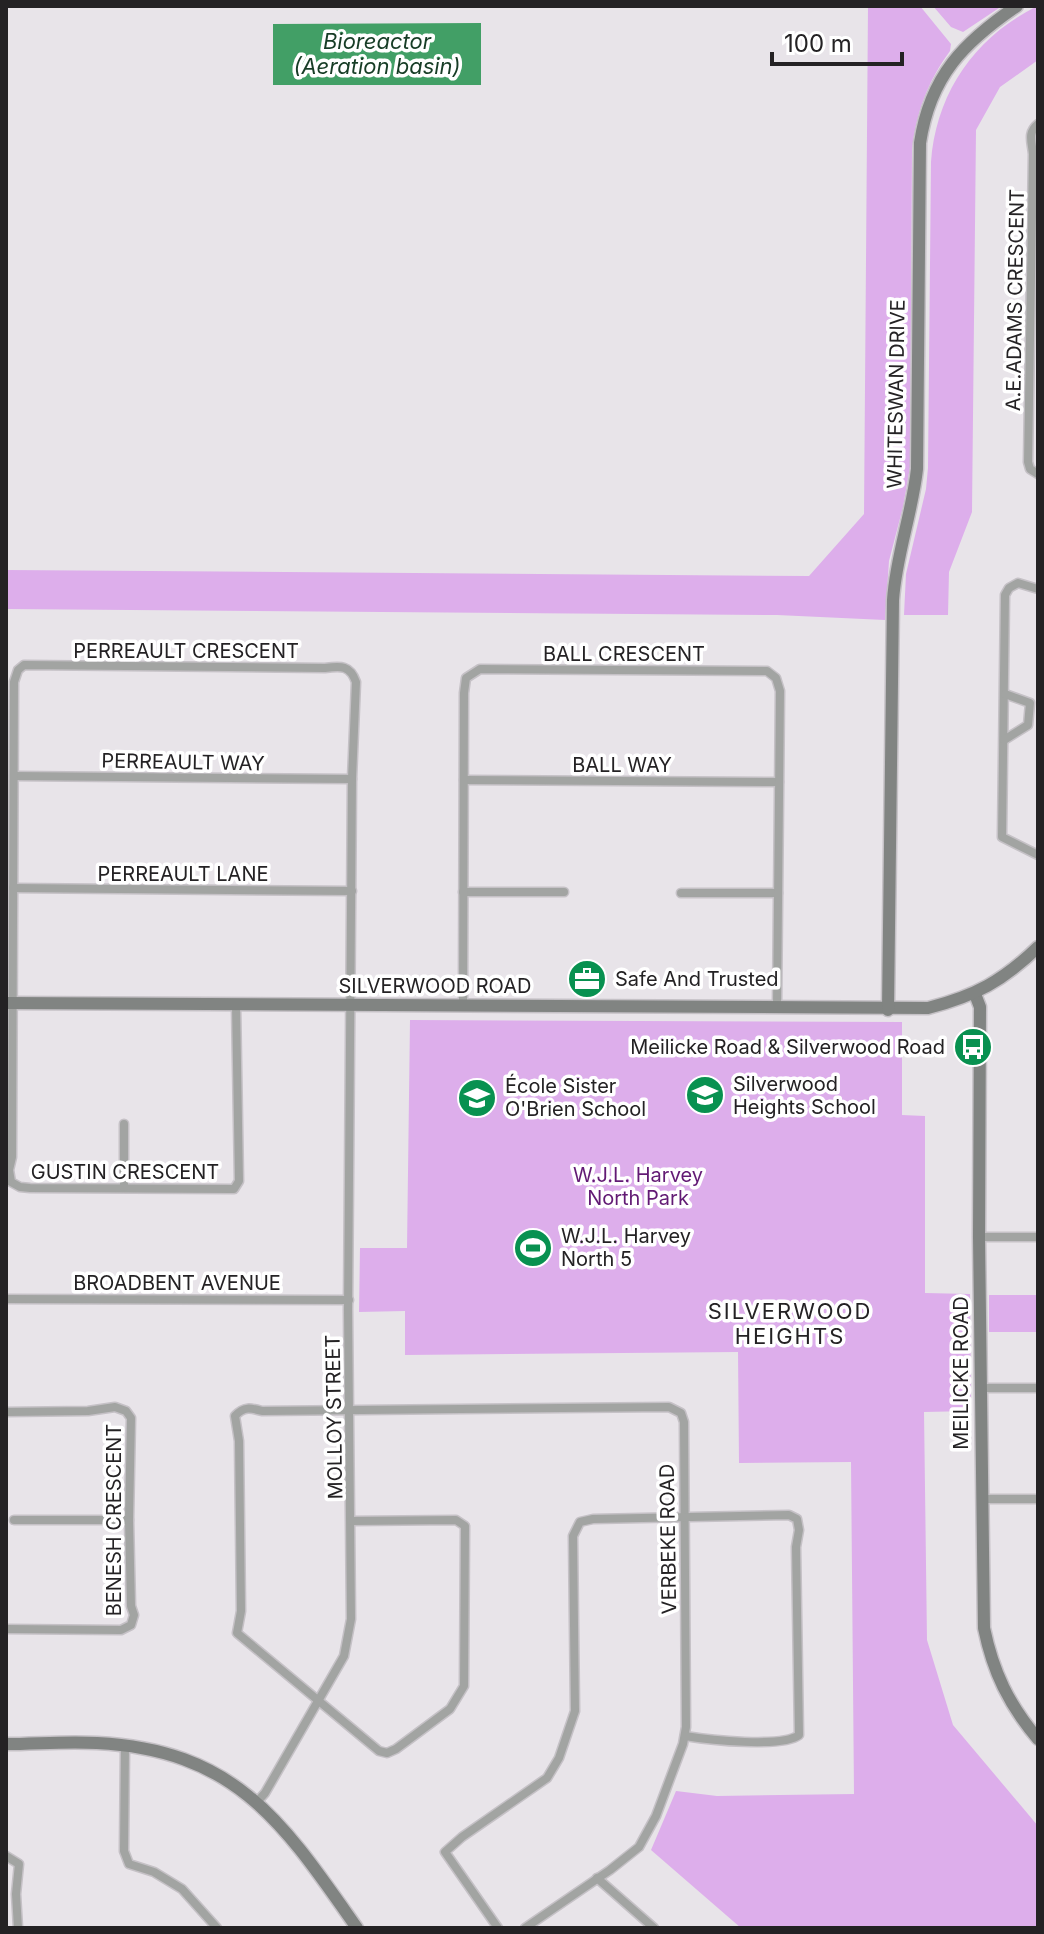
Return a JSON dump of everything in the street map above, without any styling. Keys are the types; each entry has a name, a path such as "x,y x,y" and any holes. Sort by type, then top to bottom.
{"street":[{"name":"WHITESWAN DRIVE","path":"888,1010 893,600 897,559 914,498 917,469 920,143 931,101 955,58 986,27 1017,6"},
{"name":"A.E.ADAMS CRESCENT","path":"1038,124 1030,137 1035,249 1034,360 1028,462 1030,469 1038,474"},
{"path":"1038,589 1018,583 1009,588 1005,595 1002,837 1038,855"},
{"name":"PERREAULT CRESCENT","path":"9,1003 14,682 18,670 24,665 339,666 353,673 356,682 350,1006"},
{"name":"BALL CRESCENT","path":"463,1005 466,678 480,669 767,671 776,678 780,691 777,1009"},
{"path":"1004,740 1028,725 1030,705 1029,701 1005,694"},
{"name":"PERREAULT WAY","path":"14,776 352,779"},
{"name":"BALL WAY","path":"464,780 779,782"},
{"name":"PERREAULT LANE","path":"13,888 352,891"},
{"path":"463,892 564,892"},
{"path":"681,893 778,893"},
{"name":"SILVERWOOD ROAD","path":"9,1003 928,1008 975,994 1019,965 1038,947"},
{"name":"MEILICKE ROAD","path":"975,994 980,1007 979,1237 984,1628 990,1658 1000,1684 1015,1712 1038,1739"},
{"name":"GUSTIN CRESCENT","path":"9,1003 12,1157 9,1170 11,1182 30,1188 234,1189 239,1181 236,1005"},
{"name":"MOLLOY STREET","path":"257,1802 344,1656 351,1619 350,1006"},
{"path":"124,1124 124,1187"},
{"path":"979,1237 1038,1237"},
{"name":"BROADBENT AVENUE","path":"6,1299 349,1300"},
{"path":"980,1388 1038,1388"},
{"name":"BENESH CRESCENT","path":"6,1412 88,1411 115,1407 126,1411 131,1418 129,1520 131,1606 134,1615 131,1625 121,1630 6,1629"},
{"name":"VERBEKE ROAD","path":"350,1410 661,1407 681,1413 684,1422 685,1736 644,1840 597,1878 525,1928"},
{"path":"350,1410 262,1411 249,1408 235,1416 239,1441 241,1580 237,1633 379,1751 387,1753 450,1709 464,1686 465,1526 456,1520 351,1521"},
{"path":"982,1499 1038,1499"},
{"path":"498,1928 445,1852 555,1769 575,1711 573,1536 576,1527 586,1519 789,1515 797,1519 799,1735 785,1742 685,1736"},
{"path":"14,1520 129,1520"},
{"path":"6,1744 97,1743 125,1746 169,1754 228,1781 257,1802 301,1848 357,1928"},
{"path":"125,1746 124,1851 129,1864 154,1872 182,1889 217,1928"},
{"path":"6,1856 19,1864 16,1894 18,1928"},
{"path":"597,1878 654,1928"}],"green space":[{"path":"868,6 920,6 951,44 924,98 912,150 910,467 889,561 885,620 777,615 6,609 6,570 809,576 864,514"},
{"path":"933,6 1002,6 963,32 951,27"},
{"path":"1038,6 1038,60 1000,87 976,130 972,512 949,572 948,615 904,615 906,574 928,468 931,162 934,137 950,90 978,50 995,33"},
{"name":"W.J.L. Harvey North Park","path":"410,1020 902,1022 902,1115 925,1116 925,1293 970,1294 971,1411 924,1412 927,1640 953,1725 1038,1826 1038,1928 741,1928 651,1850 676,1791 717,1796 854,1794 851,1462 739,1463 738,1352 405,1355 405,1311 359,1312 360,1248 407,1248"},
{"path":"989,1295 1038,1295 1038,1332 989,1332"}],"water":[{"name":"Bioreactor (Aeration basin)","path":"481,23 481,85 273,85 273,24"}],"place":[{"name":"Safe And Trusted","path":"587,979"},
{"name":"Meilicke Road & Silverwood Road","path":"973,1047"},
{"name":"Silverwood Heights School","path":"705,1095"},
{"name":"École Sister O'Brien School","path":"477,1098"},
{"name":"W.J.L. Harvey North 5","path":"533,1248"}],"district":[{"name":"SILVERWOOD HEIGHTS","path":"790,1324"}]}
